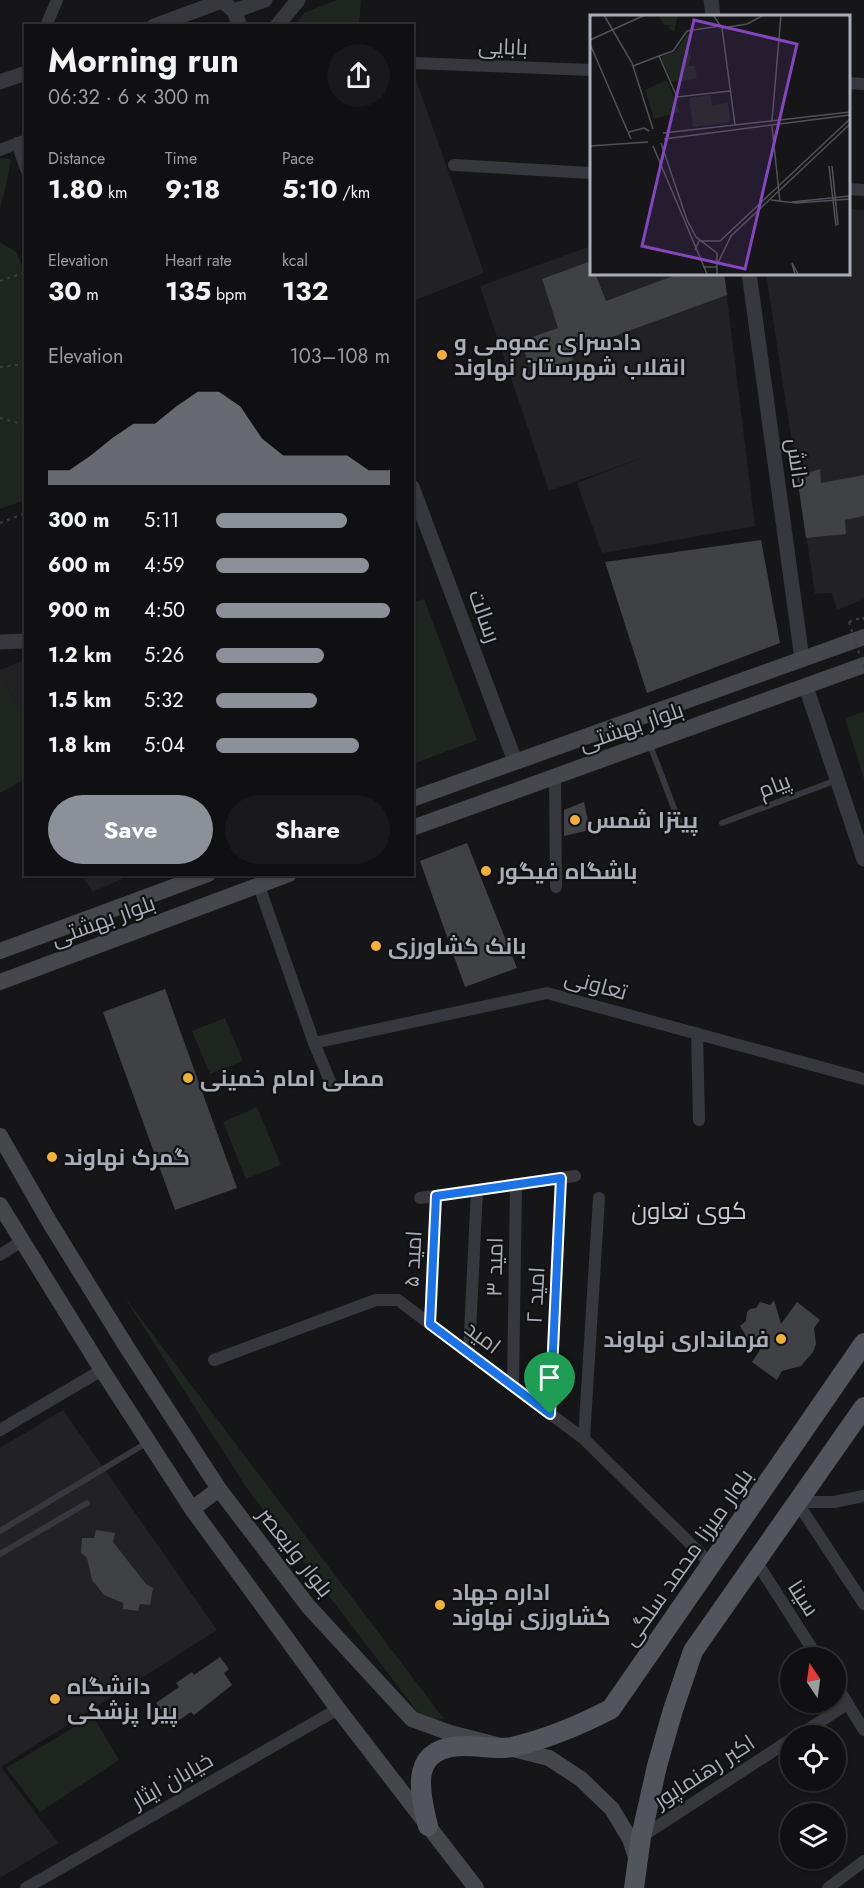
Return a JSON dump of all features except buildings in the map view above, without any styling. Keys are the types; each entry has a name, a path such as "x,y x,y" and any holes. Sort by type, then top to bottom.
{"main road":[{"name":"بلوار بهشتی","path":"414,798 864,637"},
{"path":"802,659 806,687"},
{"name":"بلوار بهشتی","path":"414,827 864,666"},
{"path":"515,761 525,787"},
{"name":"بلوار بهشتی","path":"0,951 203,876"},
{"name":"بلوار بهشتی","path":"0,982 284,876"},
{"name":"بلوار ولیعصر","path":"0,1136 79,1270 219,1489 308,1606 412,1719 450,1733 549,1758 581,1779 612,1809 630,1839 638,1863 640,1888"},
{"path":"0,1205 102,1370 192,1509 338,1709 476,1888"},
{"name":"بلوار میرزا محمد سلگی","path":"428,1826 420,1796 420,1777 427,1759 442,1749 462,1746 510,1747 579,1726 611,1709 864,1343"},
{"path":"634,1888 641,1837 663,1744 693,1650 864,1407"},
{"path":"192,1509 219,1489"}],"street":[{"path":"47,24 57,0"},
{"path":"159,24 222,0 237,18 265,0"},
{"path":"279,24 298,0"},
{"path":"711,0 713,15"},
{"name":"بابایی","path":"414,63 590,70"},
{"path":"0,82 24,73"},
{"path":"849,83 864,84"},
{"path":"0,150 21,142 24,158"},
{"path":"453,165 590,173"},
{"path":"849,189 864,190"},
{"name":"دانش","path":"749,274 802,659"},
{"name":"رسالت","path":"414,494 515,761"},
{"path":"0,642 24,641"},
{"path":"806,687 864,858"},
{"path":"555,776 556,887"},
{"path":"259,886 314,1043 332,1086"},
{"name":"تعاونی","path":"314,1043 547,993 864,1079"},
{"path":"697,1033 699,1120"},
{"path":"420,1198 575,1176"},
{"name":"امید ۲","path":"550,1414 561,1178"},
{"name":"امید ۳","path":"513,1386 516,1184"},
{"path":"469,1353 477,1190"},
{"name":"امید ۵","path":"430,1324 436,1196"},
{"path":"584,1439 599,1198"},
{"path":"0,1255 22,1241"},
{"name":"امید","path":"214,1360 376,1300 398,1300 584,1439 711,1564"},
{"path":"0,1430 102,1370"},
{"path":"797,1502 834,1502 864,1496"},
{"path":"797,1502 864,1604"},
{"name":"سینا","path":"756,1561 811,1647"},
{"path":"815,1725 847,1704 864,1730"},
{"name":"خیابان ایثار","path":"26,1888 338,1709"},
{"name":"اکبر رهنماپور","path":"641,1837 780,1747"},
{"path":"828,1888 864,1861"}],"lane":[{"path":"650,744 683,832"},
{"name":"پیام","path":"722,823 837,780"},
{"path":"0,1531 148,1442"},
{"path":"0,1554 87,1503"}],"path":[{"path":"0,281 24,273"},
{"path":"0,367 24,364"},
{"path":"0,418 24,424"},
{"path":"0,523 24,514"},
{"path":"864,620 863,616 849,622 864,666"}],"shaded area":[{"path":"337,0 361,0 359,24 297,24 304,13"},
{"path":"414,74 484,273 414,301"},
{"path":"0,158 11,159 0,208"},
{"path":"849,209 864,210 864,599 837,610 832,593 815,594 766,274 849,274"},
{"path":"0,242 16,252 24,270 24,322 22,324 24,330 24,500 0,509"},
{"path":"590,246 590,274 724,274 755,526 602,553 577,483 647,456 549,491 480,286"},
{"path":"424,599 477,740 414,764 414,603"},
{"path":"24,660 24,714 0,678 0,670"},
{"path":"0,678 24,714 24,780 0,793"},
{"path":"864,712 864,779 845,718"},
{"path":"82,876 128,876 93,892"},
{"path":"225,1018 243,1061 210,1074 192,1031"},
{"path":"257,1107 281,1165 246,1179 223,1122"},
{"path":"123,1295 444,1719 422,1718 246,1487"},
{"name":"دانشگاه پیرا پزشکی","path":"63,1410 217,1630 1,1767 58,1843 0,1878 0,1448"},
{"path":"93,1716 119,1760 40,1812 6,1768"}],"place":[{"name":"دادسرای عمومی و انقلاب شهرستان نهاوند","path":"442,355"},
{"name":"پیتزا شمس","path":"575,820"},
{"name":"باشگاه فیگور","path":"486,871"},
{"name":"بانک کشاورزی","path":"376,946"},
{"name":"مصلی امام خمینی","path":"188,1078"},
{"name":"گمرک نهاوند","path":"52,1157"},
{"name":"فرمانداری نهاوند","path":"781,1339"},
{"name":"اداره جهاد کشاورزی نهاوند","path":"440,1605"},
{"name":"دانشگاه پیرا پزشکی","path":"55,1699"}],"district":[{"name":"کوی تعاون","path":"689,1211"}],"route":[{"path":"561,1178 550,1414 430,1324 436,1196 561,1178"}]}
